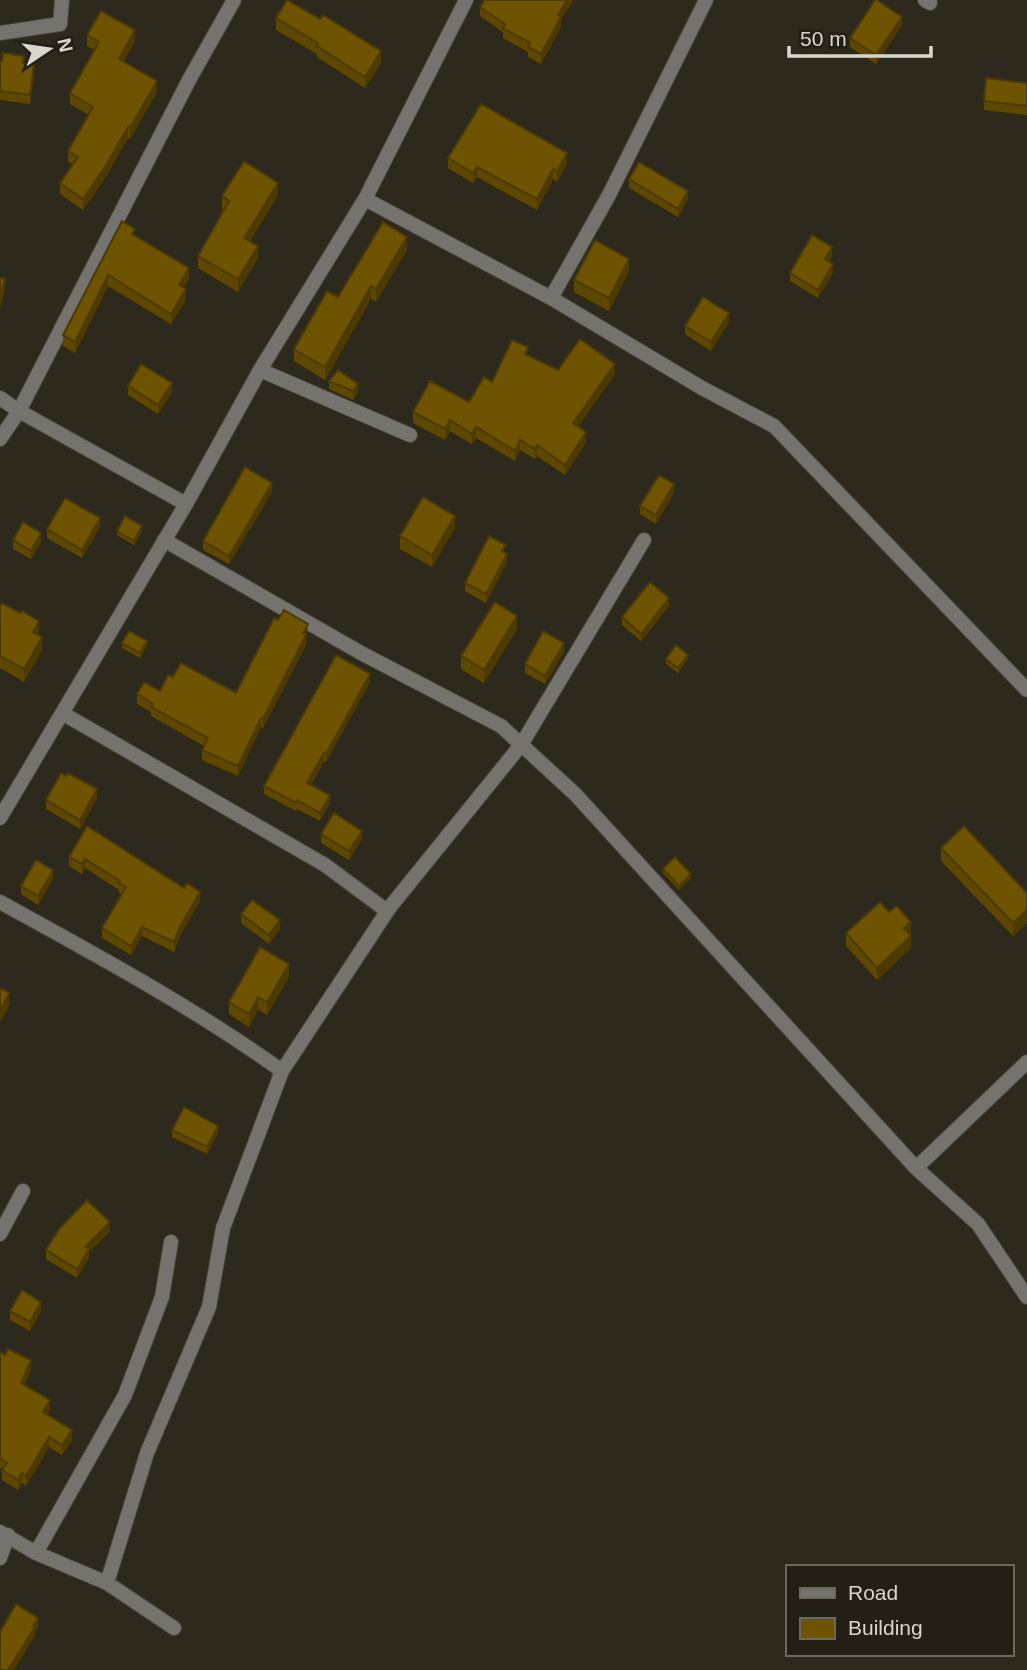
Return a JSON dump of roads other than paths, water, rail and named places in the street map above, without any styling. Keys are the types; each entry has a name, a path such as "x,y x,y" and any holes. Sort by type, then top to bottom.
{"street":[{"path":"0,33 60,24 62,0"},
{"path":"0,439 19,411 189,80 234,0"},
{"path":"0,818 186,504 260,370 365,199 466,0"},
{"path":"551,298 609,195 706,0"},
{"path":"365,199 551,298 702,388 774,426 1027,690"},
{"path":"260,370 410,435"},
{"path":"0,398 186,504"},
{"path":"164,540 361,653 501,726 575,794 916,1168 978,1224 1027,1297"},
{"path":"107,1583 147,1453 209,1307 223,1228 282,1071 387,911 521,745 644,540"},
{"path":"62,713 325,865 387,911"},
{"path":"0,902 122,969 234,1037 282,1071"},
{"path":"916,1168 1027,1062"},
{"path":"0,1234 23,1191"},
{"path":"36,1553 125,1395 162,1297 171,1241"},
{"path":"0,1558 4,1534 36,1553 107,1583 174,1628"}]}
